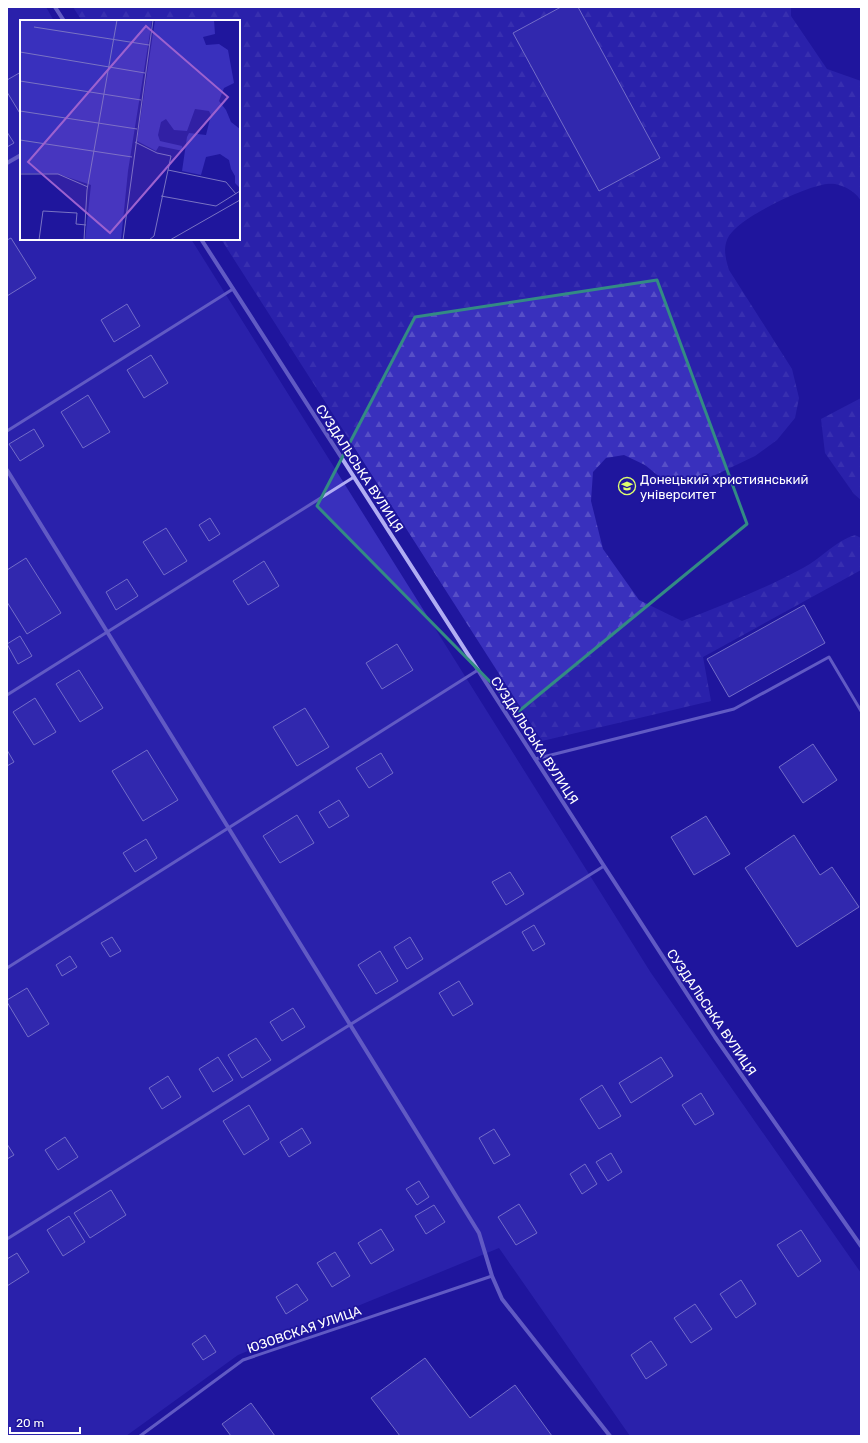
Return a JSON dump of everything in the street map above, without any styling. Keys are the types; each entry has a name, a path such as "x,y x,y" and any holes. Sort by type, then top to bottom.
{"street":[{"path":"55,7 63,20"},
{"path":"7,163 20,156"},
{"name":"СУЗДАЛЬСЬКА ВУЛИЦЯ","path":"203,240 715,1037 861,1246"},
{"path":"7,470 479,1233 492,1276 502,1299 610,1436"}],"lane":[{"path":"7,430 233,289"},
{"path":"7,695 354,477"},
{"path":"535,759 734,709 829,657 861,711"},
{"path":"7,968 478,670"},
{"path":"7,1239 604,866"},
{"name":"ЮЗОВСКАЯ УЛИЦА","path":"140,1436 243,1360 492,1276"}],"highlighted area":[{"path":"657,280 747,524 519,711 317,506 415,317"}],"green space":[{"path":"7,7 46,7 53,20 20,20 20,240 192,240 651,973 861,1273 861,1436 630,1436 499,1248 238,1355 126,1436 7,1436"},
{"name":"Донецький християнський університет","path":"73,7 791,7 791,16 827,69 861,81 861,201 859,197 847,188 837,184 817,186 788,197 756,214 732,232 727,240 725,248 725,255 729,270 792,369 799,398 795,418 777,440 755,456 711,477 687,482 661,478 645,465 624,455 606,458 593,472 591,501 603,549 639,600 682,621 788,576 810,564 841,541 855,535 861,538 861,570 703,657 711,701 542,741 222,240 240,240 240,20 81,20"},
{"path":"861,398 861,500 854,494 825,453 821,419"}],"building":[{"path":"561,7 578,7 660,158 599,191 513,33"},
{"path":"20,73 20,113 7,92 7,80"},
{"path":"7,132 14,143 7,147"},
{"path":"11,238 36,278 7,296 7,240"},
{"path":"127,304 140,326 114,342 101,320"},
{"path":"151,355 168,383 144,398 127,370"},
{"path":"88,395 110,432 83,448 61,412"},
{"path":"34,429 44,446 20,461 9,444"},
{"path":"210,518 220,534 209,541 199,525"},
{"path":"166,528 187,561 164,575 143,542"},
{"path":"26,558 61,613 27,634 7,602 7,570"},
{"path":"264,561 279,586 248,605 233,581"},
{"path":"127,579 138,596 116,610 106,592"},
{"path":"804,605 825,643 729,697 707,659"},
{"path":"20,636 32,656 18,664 7,644"},
{"path":"397,644 413,670 382,689 366,663"},
{"path":"79,670 103,708 80,722 56,684"},
{"path":"35,698 56,732 34,745 13,712"},
{"path":"305,708 329,747 297,766 273,727"},
{"path":"813,744 837,780 803,803 779,767"},
{"path":"7,750 14,762 7,766"},
{"path":"147,750 178,800 143,821 112,771"},
{"path":"381,753 393,773 369,788 356,768"},
{"path":"339,800 349,816 329,828 319,812"},
{"path":"297,815 314,843 280,863 263,836"},
{"path":"706,816 730,854 694,875 671,837"},
{"path":"794,835 820,875 832,867 859,907 797,947 745,868"},
{"path":"146,839 157,858 135,872 123,853"},
{"path":"510,872 524,894 506,905 492,882"},
{"path":"534,925 545,944 533,951 522,932"},
{"path":"112,937 121,951 110,957 101,943"},
{"path":"410,937 423,959 407,969 394,947"},
{"path":"380,951 398,981 376,994 358,965"},
{"path":"70,956 77,967 62,976 56,965"},
{"path":"459,981 473,1004 453,1016 439,993"},
{"path":"27,988 49,1024 28,1037 7,1002 7,1000"},
{"path":"293,1008 305,1027 282,1041 270,1022"},
{"path":"256,1038 271,1060 242,1078 228,1055"},
{"path":"218,1057 233,1080 213,1092 199,1069"},
{"path":"661,1057 673,1076 631,1103 619,1083"},
{"path":"168,1076 181,1097 162,1109 149,1088"},
{"path":"602,1085 621,1116 599,1129 580,1099"},
{"path":"701,1093 714,1114 695,1125 682,1105"},
{"path":"249,1105 269,1139 244,1155 223,1121"},
{"path":"302,1128 311,1143 289,1157 280,1142"},
{"path":"494,1129 510,1155 494,1164 479,1138"},
{"path":"65,1137 78,1157 58,1170 45,1150"},
{"path":"7,1144 14,1155 7,1159"},
{"path":"611,1153 622,1172 608,1181 596,1162"},
{"path":"585,1164 597,1184 582,1194 570,1174"},
{"path":"419,1181 429,1197 417,1205 406,1189"},
{"path":"111,1190 126,1215 90,1238 74,1213"},
{"path":"519,1204 537,1233 516,1245 498,1217"},
{"path":"434,1205 445,1222 426,1234 415,1216"},
{"path":"69,1216 85,1242 63,1256 47,1230"},
{"path":"381,1229 394,1250 371,1264 358,1243"},
{"path":"801,1230 821,1261 798,1277 777,1245"},
{"path":"335,1252 350,1276 332,1287 317,1263"},
{"path":"17,1253 29,1272 7,1286 7,1259"},
{"path":"741,1280 756,1304 736,1318 720,1294"},
{"path":"297,1284 308,1300 286,1314 276,1297"},
{"path":"695,1304 712,1329 691,1343 674,1318"},
{"path":"205,1335 216,1352 203,1360 192,1344"},
{"path":"651,1341 667,1365 646,1379 631,1355"},
{"path":"425,1358 470,1418 515,1385 552,1436 400,1436 371,1398"},
{"path":"251,1403 275,1436 231,1436 222,1424"}],"place":[{"name":"Донецький християнський університет","path":"627,486"}]}
